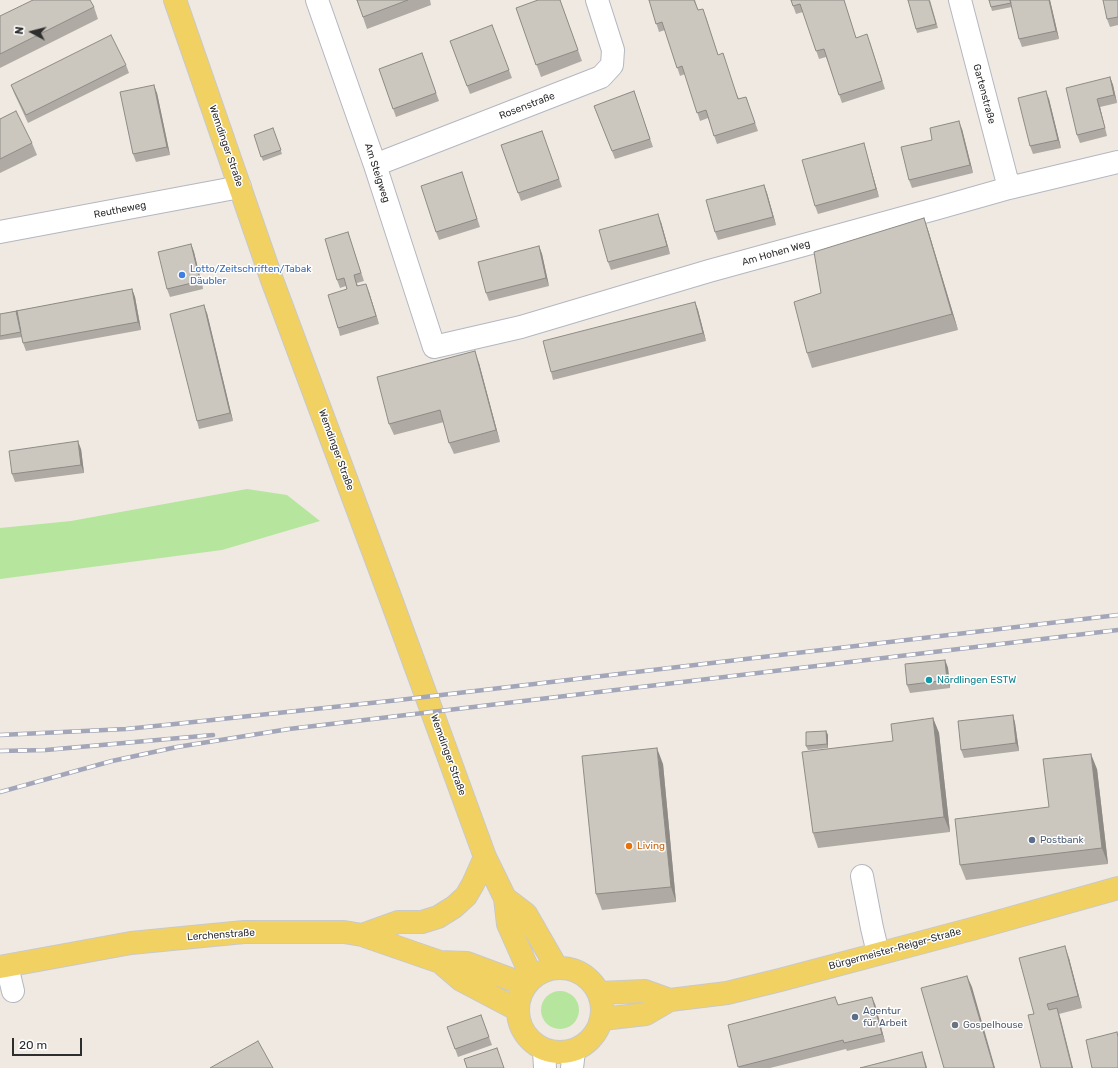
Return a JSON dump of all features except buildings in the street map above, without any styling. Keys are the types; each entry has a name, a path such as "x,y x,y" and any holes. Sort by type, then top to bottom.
{"main road":[{"name":"Wemdinger Straße","path":"175,0 272,280 485,857 505,898 508,924 529,982"},
{"path":"362,934 398,922 422,922 438,917 454,907 466,896 485,857"},
{"name":"Bürgermeister-Reiger-Straße","path":"602,1018 646,1014 670,1000 727,993 780,980 972,929 1118,888"},
{"name":"Wemdinger Straße","path":"505,898 526,914 557,968"},
{"name":"Lerchenstraße","path":"3,967 131,943 244,932 344,932 362,934 440,962 467,963 529,982"},
{"name":"Lerchenstraße","path":"440,962 461,980 518,1010"},
{"path":"557,968 567,968 586,976 594,984 599,993 603,1010 599,1029 573,1059 564,1053 554,1053 544,1059 525,1034 519,1022 519,1001 529,982 547,970 557,968"},
{"name":"Bürgermeister-Reiger-Straße","path":"599,993 645,991 670,1000"}],"street":[{"name":"Am Steigweg","path":"317,0 375,165 434,347"},
{"name":"Rosenstraße","path":"375,165 601,77 612,65 613,50 596,0"},
{"name":"Gartenstraße","path":"960,0 1009,188"},
{"name":"Am Hohen Weg","path":"434,347 521,327 709,271 1009,188 1118,162"},
{"name":"Reutheweg","path":"0,232 240,186"},
{"path":"862,876 878,954"},
{"path":"3,967 13,991"}],"green space":[{"path":"247,489 287,495 320,521 222,550 0,579 0,528 71,521"},
{"path":"556,991 564,991 574,996 578,1003 578,1017 574,1024 564,1029 556,1029 546,1024 544,1021 541,1014 541,1006 546,996 549,994"}],"railway":[{"path":"0,735 126,729 399,700 1118,615"},
{"path":"0,792 112,761 177,747 289,729 1118,630"},
{"path":"0,751 46,750 213,735"}],"place":[{"name":"Lotto/Zeitschriften/Tabak Däubler","path":"182,275"},
{"name":"Nördlingen ESTW","path":"929,680"},
{"name":"Postbank","path":"1032,840"},
{"name":"Living","path":"629,846"},
{"name":"Agentur für Arbeit","path":"855,1017"},
{"name":"Gospelhouse","path":"955,1025"}]}
